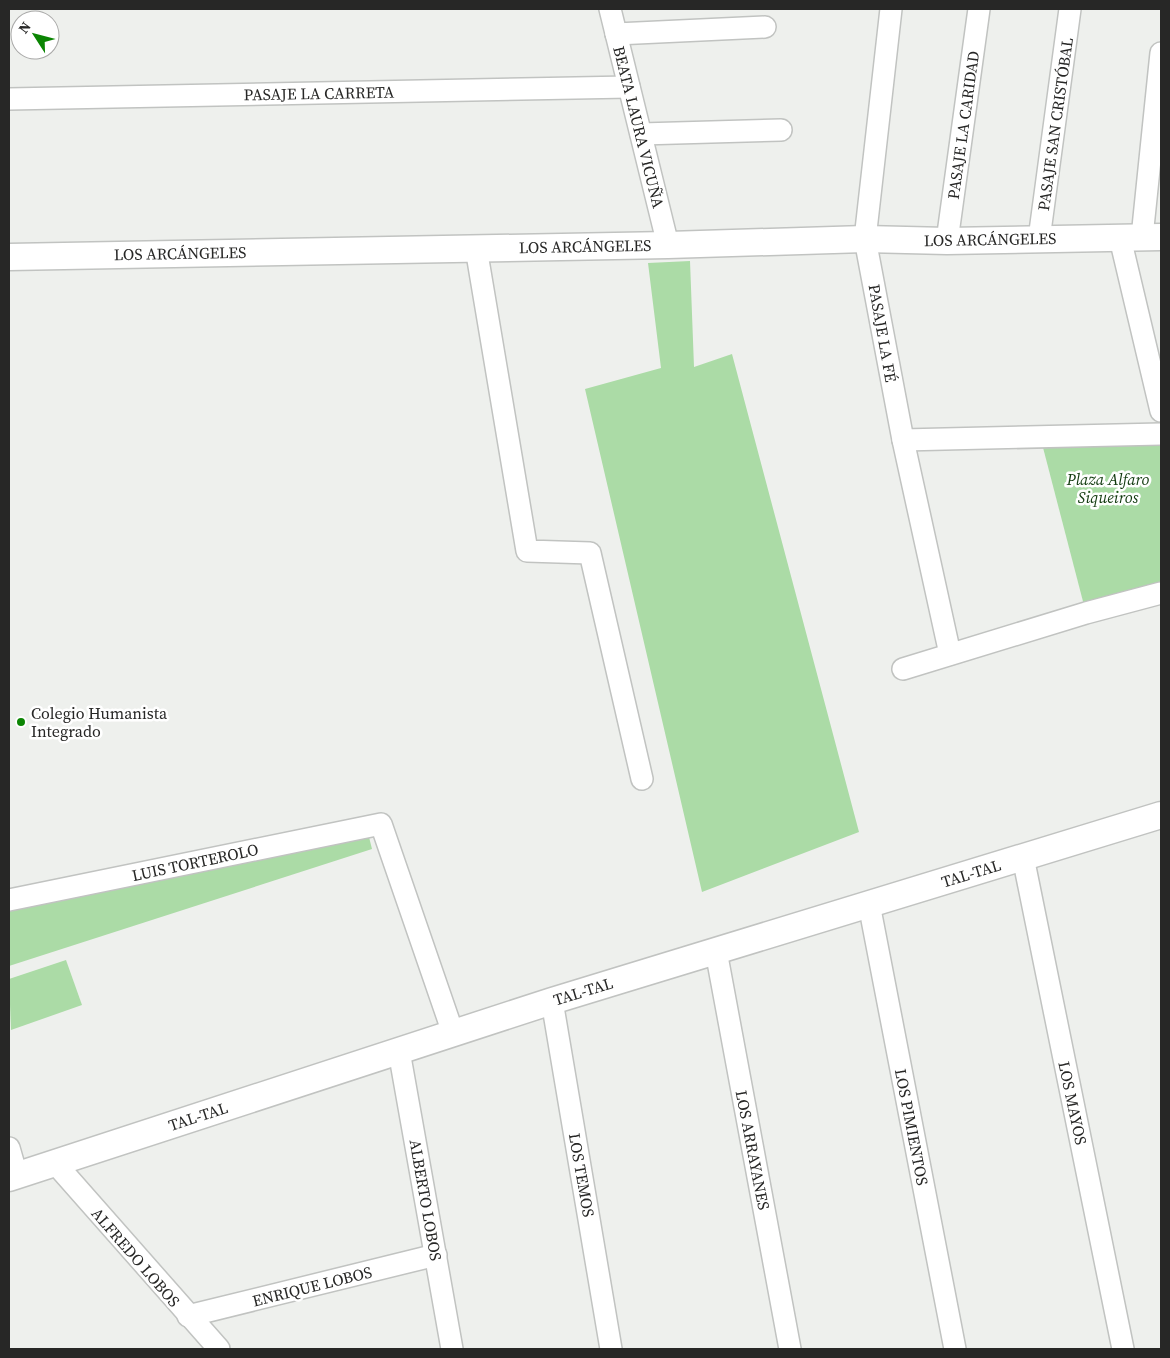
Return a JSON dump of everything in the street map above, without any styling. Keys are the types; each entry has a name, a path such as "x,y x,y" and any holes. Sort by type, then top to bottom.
{"street":[{"name":"BEATA LAURA VICUÑA","path":"610,9 668,245"},
{"name":"PASAJE LA FÉ","path":"891,9 865,239 902,440 950,654"},
{"name":"PASAJE LA CARIDAD","path":"947,241 979,9"},
{"name":"PASAJE SAN CRISTÓBAL","path":"1039,239 1070,9"},
{"path":"616,34 765,27"},
{"path":"1161,53 1160,78 1141,237 1161,411"},
{"name":"PASAJE LA CARRETA","path":"9,98 629,87"},
{"path":"641,134 781,130"},
{"name":"LOS ARCÁNGELES","path":"9,256 668,245 865,239 947,241 1141,237"},
{"path":"476,248 527,551 590,553 642,779"},
{"path":"902,440 1161,434"},
{"path":"903,669 1086,613 1161,593"},
{"name":"TAL-TAL","path":"13,1177 552,1001 1161,815"},
{"name":"LUIS TORTEROLO","path":"9,900 381,824 453,1033"},
{"name":"LOS MAYOS","path":"1023,857 1123,1349"},
{"name":"LOS PIMIENTOS","path":"870,904 955,1349"},
{"name":"LOS ARRAYANES","path":"716,951 790,1349"},
{"name":"LOS TEMOS","path":"552,1001 611,1349"},
{"name":"ALBERTO LOBOS","path":"399,1051 452,1349"},
{"path":"9,1148 13,1177"},
{"name":"ALFREDO LOBOS","path":"55,1163 219,1349"},
{"name":"ENRIQUE LOBOS","path":"188,1316 436,1255"}],"green space":[{"path":"690,261 694,367 732,354 859,832 702,892 585,389 661,368 648,263"},
{"name":"Plaza Alfaro Siqueiros","path":"1161,434 1161,593 1086,613 1040,436"},
{"path":"369,837 372,849 9,966 9,907"},
{"path":"66,960 82,1005 11,1030 9,979"}],"place":[{"name":"Colegio Humanista Integrado","path":"21,722"}]}
